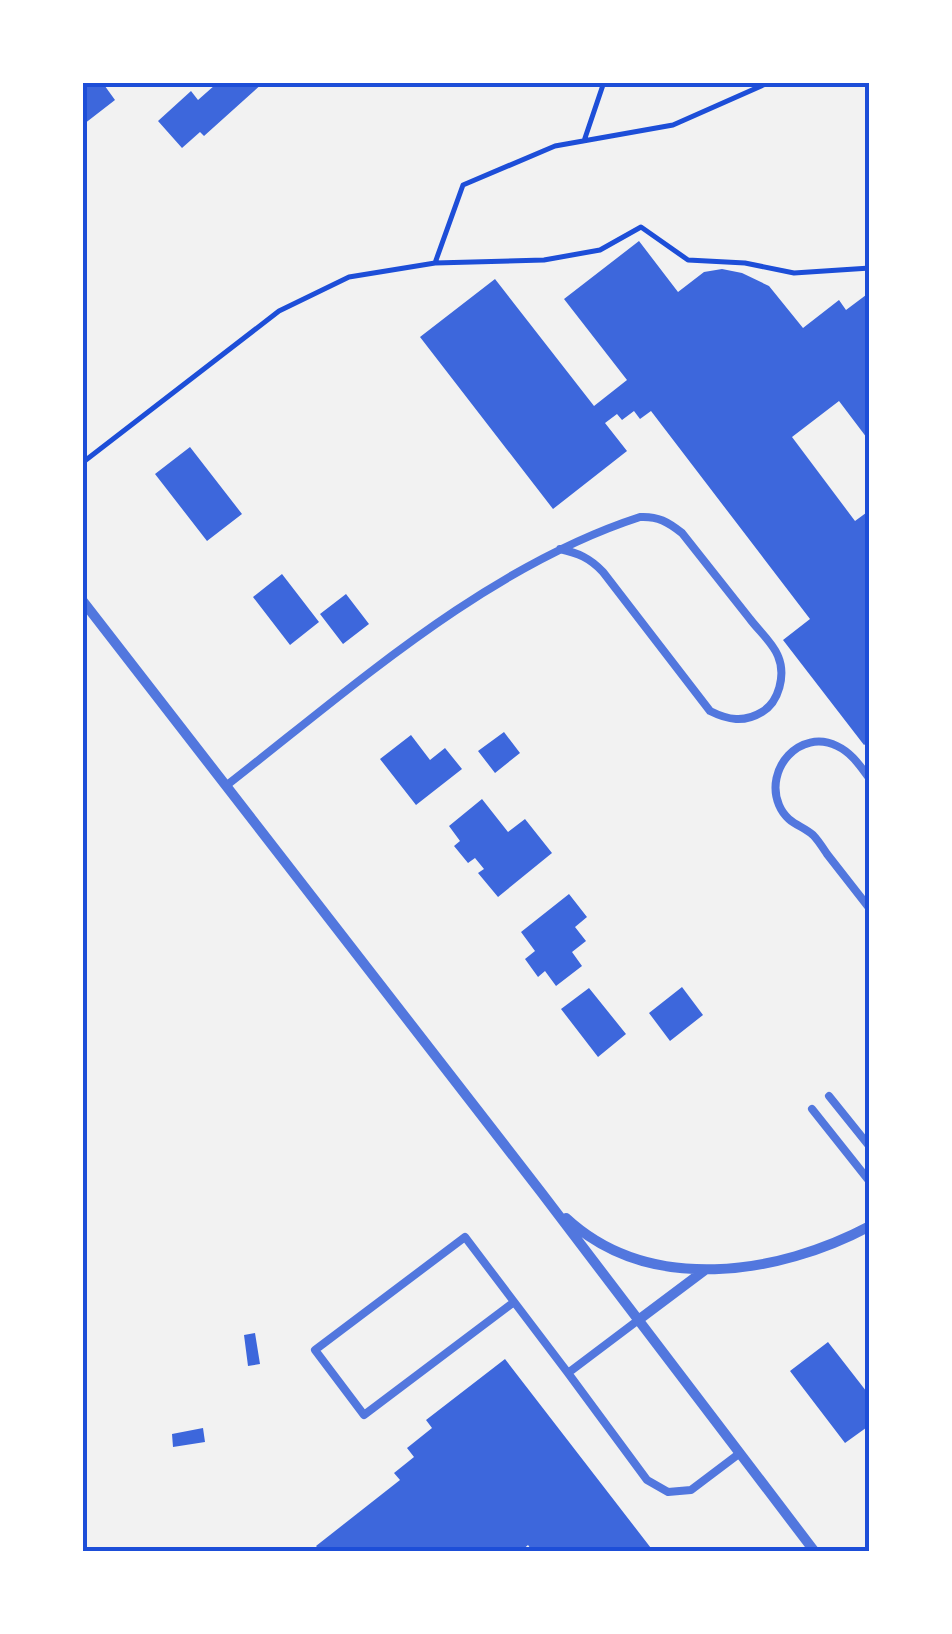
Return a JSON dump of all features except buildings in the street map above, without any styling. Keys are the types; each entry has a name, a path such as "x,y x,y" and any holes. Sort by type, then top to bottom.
{"street":[{"path":"82,600 816,1552"},
{"path":"541,1192 572,1223 613,1250 639,1261 672,1267 748,1267 828,1246 870,1226"},
{"path":"638,1321 706,1270"}],"lane":[{"path":"227,785 435,623 560,549 640,517 654,516 682,533 778,656 781,682 766,710 737,720 710,711 603,572 588,558 560,549"},
{"path":"870,779 842,749 806,742 780,764 776,789 786,816 812,834 870,909"},
{"path":"828,1096 870,1148"},
{"path":"812,1109 870,1182"},
{"path":"514,1302 364,1415 315,1350 466,1237 646,1480 668,1492 691,1490 740,1453"},
{"path":"568,1373 638,1321"}],"path":[{"path":"584,141 604,82"},
{"path":"434,263 462,185 555,146 673,124 770,82"},
{"path":"82,463 279,312 349,277 434,263 544,260 600,250 641,227 688,260 744,263 794,273 870,268"}]}
